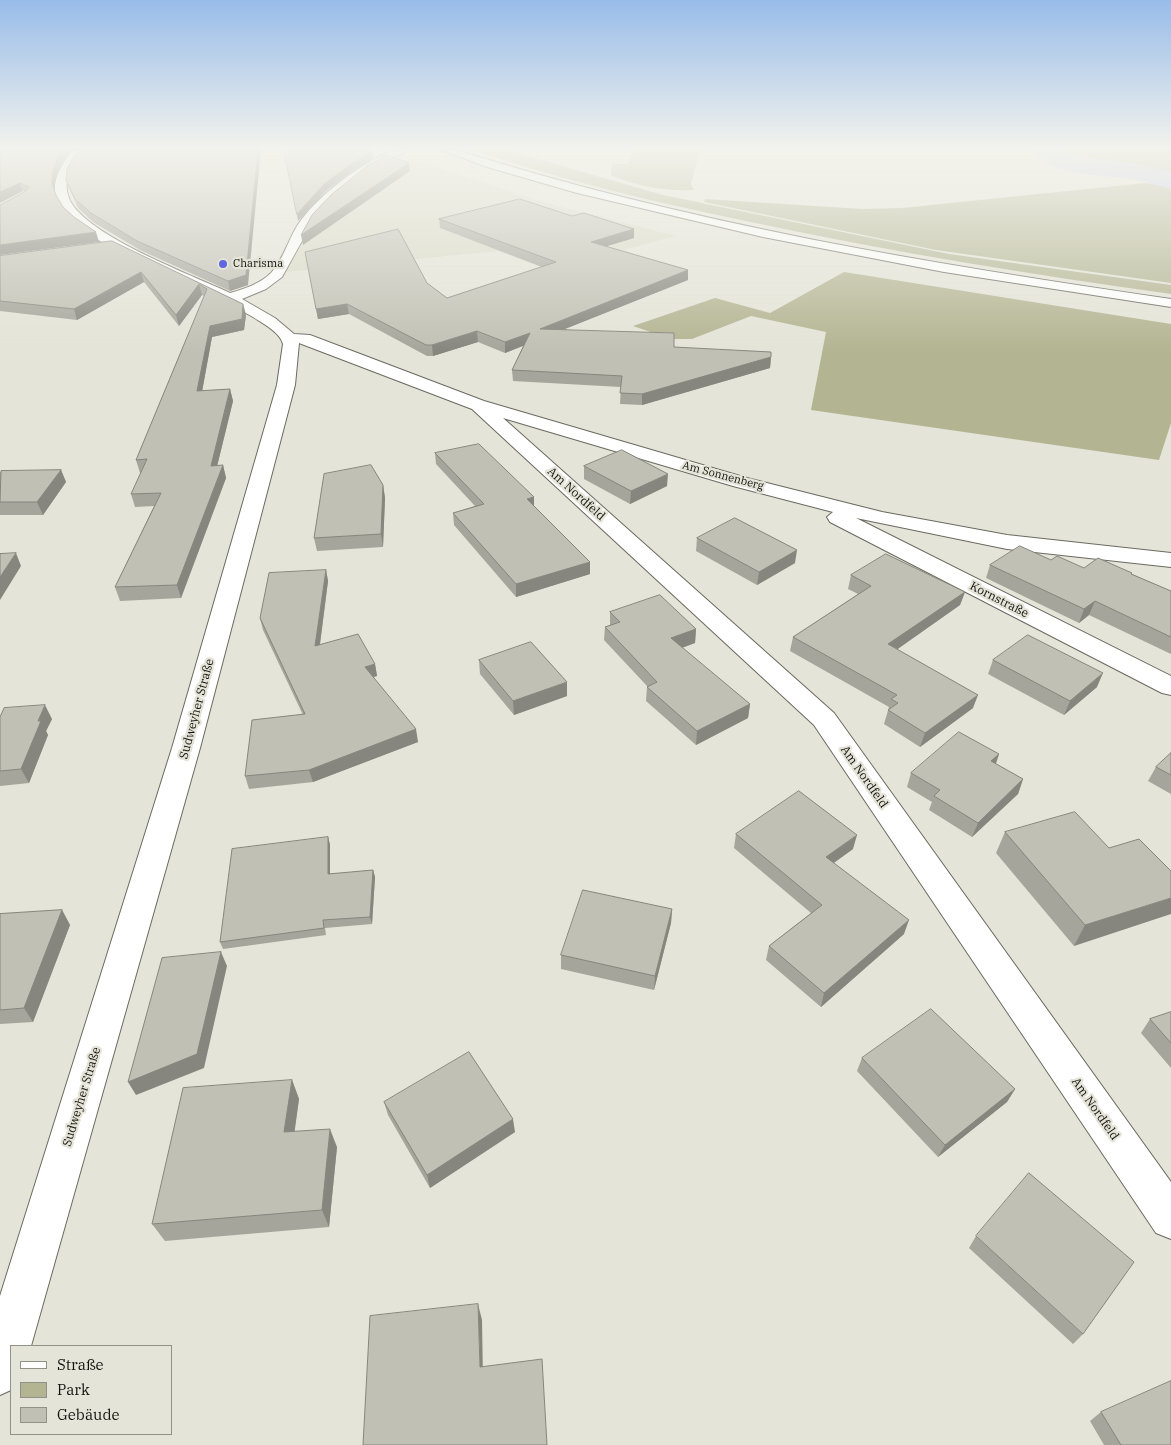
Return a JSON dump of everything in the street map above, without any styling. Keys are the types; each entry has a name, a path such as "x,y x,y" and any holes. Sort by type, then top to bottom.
{"street":[{"path":"78,217 116,244 229,298 268,319 290,339"},
{"path":"229,298 256,290 276,274 310,217"},
{"path":"693,217 754,232 985,275 1171,303"},
{"path":"91,248 116,244"},
{"name":"Am Sonnenberg","path":"290,339 304,338 478,405 740,482 882,518 1007,542 1171,560"},
{"name":"Sudweyher Straße","path":"0,1371 7,1320 186,748 286,385 290,339"},
{"name":"Am Nordfeld","path":"478,405 824,719 1171,1218"},
{"name":"Kornstraße","path":"842,507 838,518 1171,687"}],"shaded area":[{"path":"319,217 604,217 676,236 549,270 498,251 286,272"}],"green space":[{"path":"730,217 772,217 949,254 1171,285 1171,294 967,263"},
{"path":"779,217 1171,217 1171,283 936,250"},
{"path":"844,272 1171,324 1171,423 1159,460 811,410 826,332 751,316 692,339 671,339 633,326 715,298 770,313"}],"building":[{"path":"0,217 75,217 96,232 0,245"},
{"path":"98,217 252,217 246,275 228,281 137,241"},
{"path":"311,217 327,217 301,235"},
{"path":"445,217 598,217 634,229 591,242 688,270 540,329 674,333 674,347 771,352 771,357 642,394 620,393 622,376 512,370 530,333 505,342 477,331 432,345 426,345 347,304 316,309 305,252 398,229 427,283 447,298 556,262 439,219"},
{"path":"112,241 243,304 242,319 210,326 197,391 230,389 211,466 223,465 177,585 115,587 161,493 131,494 147,459 136,460 207,289 199,284 176,315 141,272 74,309 0,301 0,256"},
{"path":"479,444 534,497 527,499 590,562 516,584 453,513 484,504 435,453"},
{"path":"622,450 668,474 631,491 584,466"},
{"path":"371,465 383,485 381,534 314,538 324,474"},
{"path":"61,470 37,502 0,502 1,471"},
{"path":"735,518 797,550 759,572 697,538"},
{"path":"1020,546 1051,560 1057,556 1084,568 1098,558 1171,591 1171,637 1095,601 1084,609 990,565"},
{"path":"16,553 0,577 0,554"},
{"path":"886,554 965,592 888,644 978,695 925,733 888,710 898,703 891,699 897,695 793,637 871,586 851,575"},
{"path":"326,570 315,646 358,634 375,664 365,667 416,729 309,770 245,776 252,720 305,714 260,618 269,573"},
{"path":"660,595 696,629 671,638 750,704 697,731 647,687 657,682 605,627 620,622 610,612"},
{"path":"1028,635 1103,673 1070,701 993,660"},
{"path":"531,642 567,682 513,701 479,660"},
{"path":"45,705 38,721 41,721 21,769 0,771 0,717 4,708"},
{"path":"959,732 999,754 991,761 1023,779 978,823 934,796 940,790 911,773"},
{"path":"1171,753 1171,775 1156,767"},
{"path":"799,791 857,835 826,857 909,920 824,993 769,946 822,905 736,834"},
{"path":"1075,812 1109,848 1139,839 1171,871 1171,898 1085,925 1005,832"},
{"path":"328,837 328,874 373,870 370,917 323,920 324,928 220,942 232,849"},
{"path":"583,890 672,909 655,976 561,955"},
{"path":"62,910 24,1008 0,1010 0,914"},
{"path":"221,952 197,1054 128,1082 162,958"},
{"path":"931,1009 1015,1089 945,1145 862,1058"},
{"path":"1171,1012 1171,1043 1150,1019"},
{"path":"469,1052 513,1119 427,1175 384,1102"},
{"path":"292,1080 284,1132 330,1129 322,1210 152,1224 183,1088"},
{"path":"1029,1173 1134,1262 1083,1334 976,1236"},
{"path":"478,1304 480,1367 542,1359 547,1445 363,1445 370,1316"},
{"path":"1171,1381 1171,1445 1121,1445 1101,1412"}],"place":[{"name":"Charisma","path":"223,264"}]}
